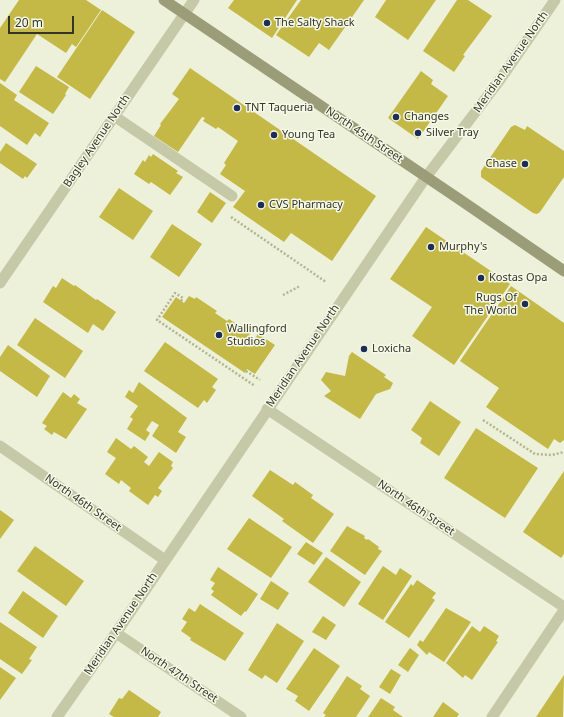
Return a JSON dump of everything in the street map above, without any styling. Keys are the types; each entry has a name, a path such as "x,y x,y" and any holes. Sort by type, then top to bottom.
{"main road":[{"name":"North 45th Street","path":"164,0 564,272"}],"street":[{"name":"Bagley Avenue North","path":"0,283 194,0"},
{"name":"Meridian Avenue North","path":"57,717 116,633 426,177 498,81 555,0"},
{"path":"114,116 232,196"},
{"name":"North 46th Street","path":"267,409 564,607"},
{"name":"North 46th Street","path":"0,446 165,560"},
{"path":"492,717 564,610"},
{"name":"North 47th Street","path":"116,633 241,717"}],"path":[{"path":"230,217 326,282"},
{"path":"283,295 300,286"},
{"path":"181,301 183,298 176,293 157,320 255,386"},
{"path":"246,371 260,380"},
{"path":"483,420 535,454 552,455 564,452"}],"building":[{"path":"19,0 86,0 101,10 76,47 72,44 66,53 37,34 5,82 0,79 0,28"},
{"path":"234,0 297,0 272,38 228,8"},
{"path":"301,0 364,0 329,50 319,43 309,57 276,35"},
{"path":"386,0 436,0 408,40 375,17"},
{"path":"457,0 468,0 492,16 463,55 465,56 454,72 423,51"},
{"path":"102,10 135,32 90,99 57,77"},
{"path":"36,66 69,87 65,94 66,95 53,114 19,92"},
{"name":"CVS Pharmacy","path":"190,68 376,196 332,261 291,233 284,242 233,207 245,191 220,174 226,165 224,163 238,141 218,127 216,129 203,121 205,118 202,117 178,152 154,136 161,125 160,124 179,99 172,94"},
{"path":"421,71 433,80 431,84 448,96 418,139 388,118"},
{"path":"0,83 17,95 14,100 49,123 40,137 35,133 27,145 0,126"},
{"name":"Chase","path":"515,125 525,130 527,126 564,151 564,177 540,212 537,214 533,213 481,177 481,171 511,127"},
{"path":"6,143 37,164 27,178 25,176 23,179 0,163 0,152"},
{"path":"153,154 178,171 176,173 183,177 170,195 151,182 149,184 134,174 143,160 145,162 149,155 151,157"},
{"path":"119,188 153,211 133,240 99,217"},
{"path":"210,192 226,203 212,223 197,212"},
{"path":"172,224 202,244 179,277 150,257"},
{"path":"426,227 510,284 454,365 412,336 432,307 390,279"},
{"path":"62,278 116,312 103,331 93,324 88,333 43,302 53,286 56,288"},
{"path":"511,286 564,323 564,440 560,443 554,439 548,449 486,407 499,388 460,361"},
{"name":"Wallingford Studios","path":"189,296 195,299 196,297 217,311 215,313 227,321 229,319 250,333 249,336 254,340 258,334 275,345 255,374 247,369 245,373 162,317 176,297 184,303"},
{"path":"35,318 83,351 65,378 17,345"},
{"path":"165,342 218,379 212,387 216,390 207,403 204,400 198,408 144,371"},
{"path":"8,345 50,376 37,397 0,371 0,357"},
{"path":"352,352 386,375 384,377 393,383 390,389 376,394 360,419 324,396 331,391 321,380 326,372 345,376 349,356"},
{"path":"139,382 187,418 178,432 186,437 176,453 152,436 159,425 152,421 146,430 150,433 145,441 127,429 133,419 130,417 138,406 125,397 129,390 133,393"},
{"path":"63,392 71,398 74,394 80,399 77,403 87,409 66,439 54,432 52,435 44,429 47,426 42,423"},
{"path":"430,401 461,422 439,456 420,443 422,438 411,430"},
{"path":"476,428 538,468 505,518 444,478"},
{"path":"116,438 131,449 134,446 148,457 144,462 149,466 159,452 173,462 171,466 173,468 158,488 162,491 158,497 155,495 148,505 129,491 131,488 121,480 119,484 105,474 116,458 107,452"},
{"path":"270,470 293,485 295,482 313,495 311,498 334,514 313,543 282,521 284,519 252,496"},
{"path":"564,471 564,554 561,558 523,532"},
{"path":"0,510 14,520 0,539"},
{"path":"249,518 292,547 271,578 227,549"},
{"path":"347,526 365,536 364,538 367,540 368,539 382,551 365,575 330,551"},
{"path":"306,542 323,553 314,565 297,554"},
{"path":"35,546 84,581 66,606 17,571"},
{"path":"326,557 361,582 344,607 308,582"},
{"path":"383,566 396,575 400,568 412,576 383,620 358,604"},
{"path":"218,567 258,594 246,612 245,611 241,616 211,595 214,591 211,589 215,583 210,580"},
{"path":"417,580 436,593 432,598 435,600 409,638 385,622 411,584 413,586"},
{"path":"271,581 289,593 278,610 260,599"},
{"path":"23,591 58,616 43,638 8,613"},
{"path":"200,604 244,633 225,661 190,640 191,638 181,631 187,622 182,619 189,608 195,612"},
{"path":"446,608 471,622 444,662 429,652 427,655 417,645 420,640 423,642"},
{"path":"323,616 336,625 326,640 312,632"},
{"path":"0,622 37,647 29,659 32,660 22,674 0,659"},
{"path":"277,623 304,641 277,683 265,675 262,679 248,670"},
{"path":"472,626 480,632 484,626 499,636 496,641 498,642 472,680 465,675 463,678 446,663"},
{"path":"314,648 340,666 309,711 295,701 298,696 286,689"},
{"path":"410,648 419,655 408,672 398,665"},
{"path":"0,667 16,678 0,700"},
{"path":"391,669 401,675 390,694 379,687"},
{"path":"564,675 563,717 536,717"},
{"path":"347,676 362,686 360,689 370,696 356,717 324,717 326,715 323,713"},
{"path":"129,690 161,712 158,717 114,717 109,714 119,698 122,699"},
{"path":"381,698 395,707 393,710 403,717 368,717"},
{"path":"443,702 459,714 457,717 433,717"}],"place":[{"name":"The Salty Shack","path":"267,23"},
{"name":"TNT Taqueria","path":"237,108"},
{"name":"Changes","path":"396,117"},
{"name":"Silver Tray","path":"418,133"},
{"name":"Young Tea","path":"274,135"},
{"name":"Chase","path":"525,164"},
{"name":"CVS Pharmacy","path":"261,205"},
{"name":"Murphy's","path":"431,247"},
{"name":"Kostas Opa","path":"481,278"},
{"name":"Rugs Of The World","path":"525,304"},
{"name":"Wallingford Studios","path":"219,335"},
{"name":"Loxicha","path":"364,349"}]}
